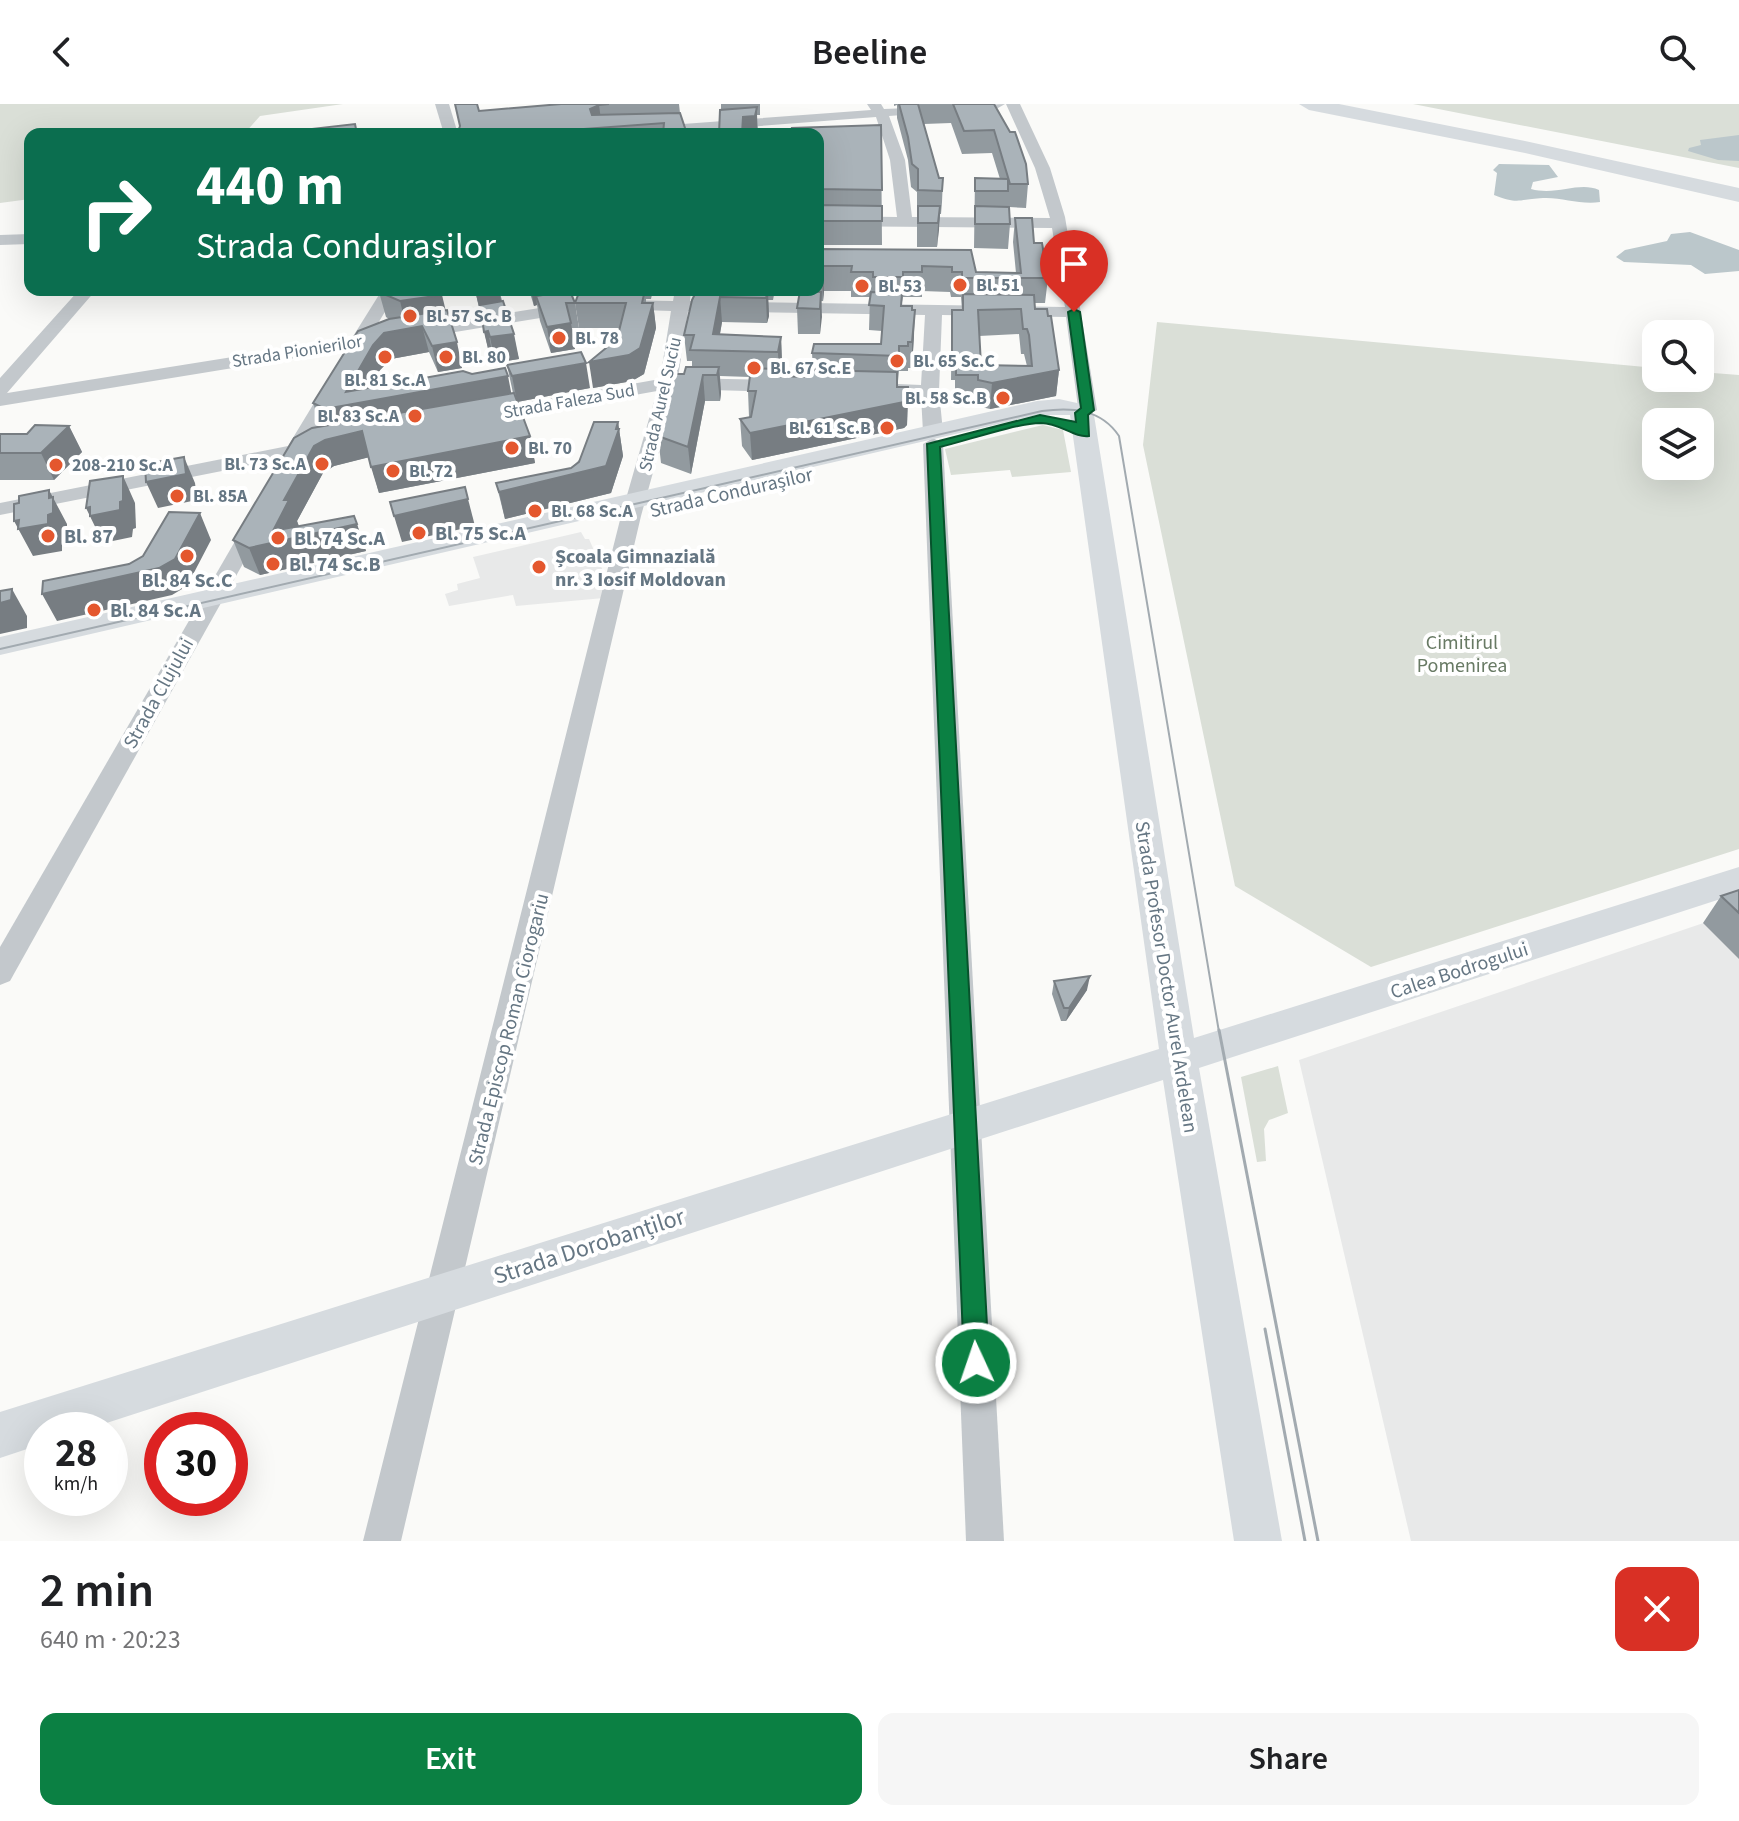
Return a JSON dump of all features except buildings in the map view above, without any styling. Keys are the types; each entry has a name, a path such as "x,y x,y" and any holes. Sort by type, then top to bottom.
{"highway":[{"path":"1309,104 1527,144"},
{"path":"1342,104 1739,188"},
{"path":"1593,158 1739,195"}],"main road":[{"name":"Strada Condurașilor","path":"933,438 1078,413"},
{"name":"Strada Condurașilor","path":"0,646 210,604 933,438 1040,419 1067,422 1078,413"},
{"name":"Strada Profesor Doctor Aurel Ardelean","path":"1078,413 1258,1541"},
{"name":"Strada Condurașilor","path":"0,658 210,604"},
{"name":"Calea Bodrogului","path":"1179,1058 1739,880"},
{"name":"Strada Dorobanților","path":"0,1435 1179,1058"}],"street":[{"path":"442,104 449,128"},
{"path":"722,128 878,108 998,104"},
{"name":"Strada Profesor Doctor Aurel Ardelean","path":"1013,104 1049,186 1074,312 1078,413"},
{"path":"699,108 705,128"},
{"path":"878,108 901,182 905,221"},
{"path":"824,221 1056,223"},
{"path":"0,240 24,239"},
{"path":"0,389 83,296"},
{"path":"282,474 386,296"},
{"name":"Strada Pionierilor","path":"0,400 590,306 682,298 1074,312"},
{"name":"Strada Aurel Suciu","path":"634,508 668,383 682,298"},
{"path":"934,309 930,391 985,1541"},
{"name":"Strada Faleza Sud","path":"466,419 668,383 801,387"},
{"path":"856,389 930,391"},
{"path":"0,509 342,442"},
{"name":"Strada Clujului","path":"0,973 269,499"},
{"name":"Strada Episcop Roman Ciorogariu","path":"382,1541 634,508"}],"shaded area":[{"path":"1739,135 1739,161 1718,160 1688,151 1701,145 1700,140"},
{"path":"1499,164 1549,165 1558,177 1533,182 1531,189 1591,188 1599,190 1600,202 1550,198 1514,201 1494,195 1497,173 1493,170"},
{"path":"1690,232 1739,250 1739,271 1705,274 1691,265 1624,262 1616,257 1625,250 1667,241 1671,234"},
{"name":"Școala Gimnazială nr. 3 Iosif Moldovan","path":"581,532 585,539 589,539 607,580 604,598 516,606 513,595 449,606 445,594 458,590 457,584 480,578 473,557"},
{"path":"1739,911 1739,1541 1411,1541 1299,1060"}],"green space":[{"path":"0,104 343,104 260,116 249,128 24,128 24,200 0,203"},
{"path":"1413,104 1739,104 1739,168"},
{"name":"Cimitirul Pomenirea","path":"1157,322 1642,367 1642,392 1714,392 1714,373 1739,375 1739,849 1371,967 1235,886 1143,445"},
{"path":"1043,425 1063,430 1071,472 1012,477 1010,470 951,475 945,449"},
{"path":"1278,1066 1288,1113 1269,1120 1264,1129 1266,1161 1257,1162 1241,1077"}],"tram line":[{"path":"0,649 1042,411 1064,409 1095,415 1119,436 1219,1032"},
{"path":"1219,1030 1318,1541"},
{"path":"1265,1329 1305,1541"}],"place":[{"name":"Bl. 51","path":"960,285"},
{"name":"Bl. 53","path":"862,286"},
{"name":"Bl. 57 Sc. B","path":"410,316"},
{"name":"Bl. 78","path":"559,338"},
{"name":"Bl. 81 Sc.A","path":"385,357"},
{"name":"Bl. 80","path":"446,357"},
{"name":"Bl. 65 Sc.C","path":"897,361"},
{"name":"Bl. 67 Sc.E","path":"754,368"},
{"name":"Bl. 58 Sc.B","path":"1003,398"},
{"name":"Bl. 83 Sc.A","path":"415,416"},
{"name":"Bl. 61 Sc.B","path":"887,428"},
{"name":"Bl. 70","path":"512,448"},
{"name":"Bl. 73 Sc.A","path":"322,464"},
{"name":"208-210 Sc.A","path":"56,465"},
{"name":"Bl. 72","path":"393,471"},
{"name":"Bl. 85A","path":"177,496"},
{"name":"Bl. 68 Sc.A","path":"535,511"},
{"name":"Bl. 75 Sc.A","path":"419,533"},
{"name":"Bl. 87","path":"48,536"},
{"name":"Bl. 74 Sc.A","path":"278,538"},
{"name":"Bl. 84 Sc.C","path":"187,556"},
{"name":"Bl. 74 Sc.B","path":"273,564"},
{"name":"Școala Gimnazială nr. 3 Iosif Moldovan","path":"539,567"},
{"name":"Bl. 84 Sc.A","path":"94,610"}],"route":[{"path":"976,1363 933,444 1040,419 1067,422 1084,434 1081,413 1088,410 1074,312"}]}
